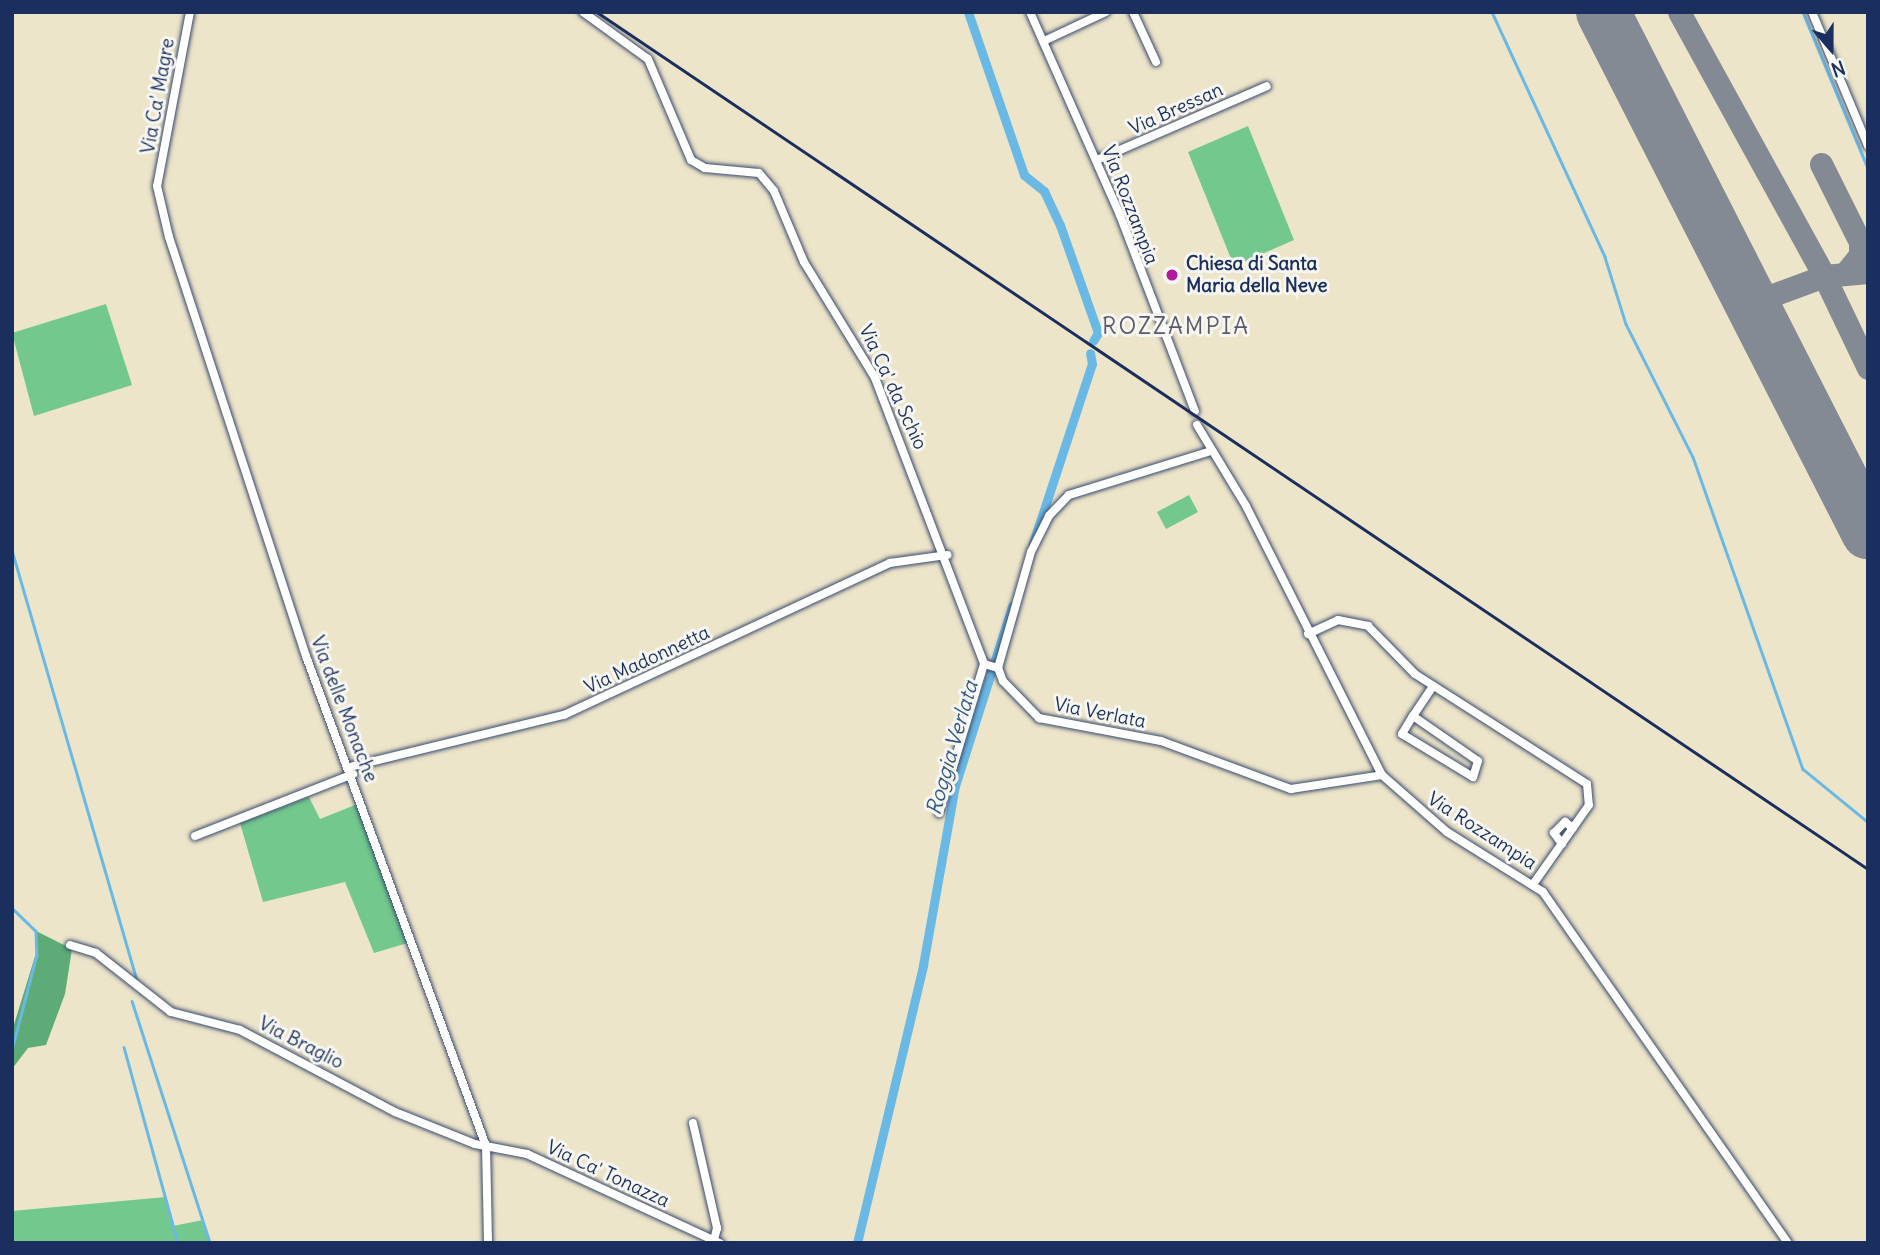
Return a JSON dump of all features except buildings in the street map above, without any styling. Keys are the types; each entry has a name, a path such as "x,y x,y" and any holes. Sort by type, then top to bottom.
{"street":[{"name":"Via Ca' Magre","path":"157,186 190,12"},
{"name":"Via Ca' da Schio","path":"583,12 648,59 691,160 705,168 759,173 774,191 804,262 875,378 992,666"},
{"name":"Via Rozzampia","path":"1030,12 1097,160 1195,411"},
{"path":"1044,41 1106,12"},
{"path":"1133,12 1156,62"},
{"path":"1812,12 1868,146"},
{"name":"Via Bressan","path":"1097,160 1267,86"},
{"name":"Via delle Monache","path":"157,186 277,571 486,1146 488,1243"},
{"name":"Via Rozzampia","path":"1197,425 1210,451 1246,506 1308,634 1382,775 1447,832 1534,883 1788,1243"},
{"path":"939,813 1031,552 1049,516 1069,495 1210,451"},
{"name":"Via Madonnetta","path":"351,770 564,715 890,563 947,555"},
{"path":"1308,634 1354,619 1433,686 1485,713 1587,784 1589,805 1534,883"},
{"name":"Via Verlata","path":"992,666 1013,698 1039,718 1161,741 1291,789 1382,775"},
{"path":"1413,716 1478,761 1473,777 1402,734 1413,716 1433,686"},
{"path":"195,836 351,770"},
{"name":"Via Braglio","path":"71,945 96,953 171,1012 240,1030 395,1112 486,1146"},
{"name":"Via Ca' Tonazza","path":"486,1146 527,1154 717,1241 717,1228 693,1123"}],"green space":[{"path":"1248,126 1294,240 1234,266 1188,152"},
{"path":"106,304 132,385 34,416 12,333"},
{"path":"1189,495 1198,512 1166,529 1157,512"},
{"path":"309,797 320,819 360,803 411,942 374,953 345,882 263,902 240,823"},
{"path":"36,931 72,949 65,994 46,1045 28,1048 12,1069 12,1031 36,953"},
{"path":"166,1197 173,1226 203,1220 210,1243 14,1243 12,1236 12,1211"}],"waterway":[{"name":"Roggia Verlata","path":"968,12 1024,175 1044,191 1060,225 1098,333 1093,341"},
{"path":"1492,12 1605,257 1626,324 1693,457 1803,769 1868,822"},
{"path":"1803,12 1868,168"},
{"name":"Roggia Verlata","path":"1033,543 1092,364 1090,353"},
{"path":"12,550 137,980"},
{"name":"Roggia Verlata","path":"857,1243 923,965 955,786 1012,606"},
{"path":"12,908 36,931 37,955 12,1050"},
{"path":"132,1001 210,1243"},
{"path":"124,1047 178,1243"}],"taxiway":[{"path":"1679,12 1824,276 1868,272"},
{"path":"1821,164 1860,242 1860,255 1848,270"},
{"path":"1742,285 1767,297 1824,276 1868,368"},
{"path":"1762,325 1767,297"}],"runway":[{"path":"1603,12 1868,532"}],"railway":[{"path":"597,12 1868,869"}],"place":[{"name":"Chiesa di Santa Maria della Neve","path":"1172,275"}],"district":[{"name":"ROZZAMPIA","path":"1176,326"}]}
